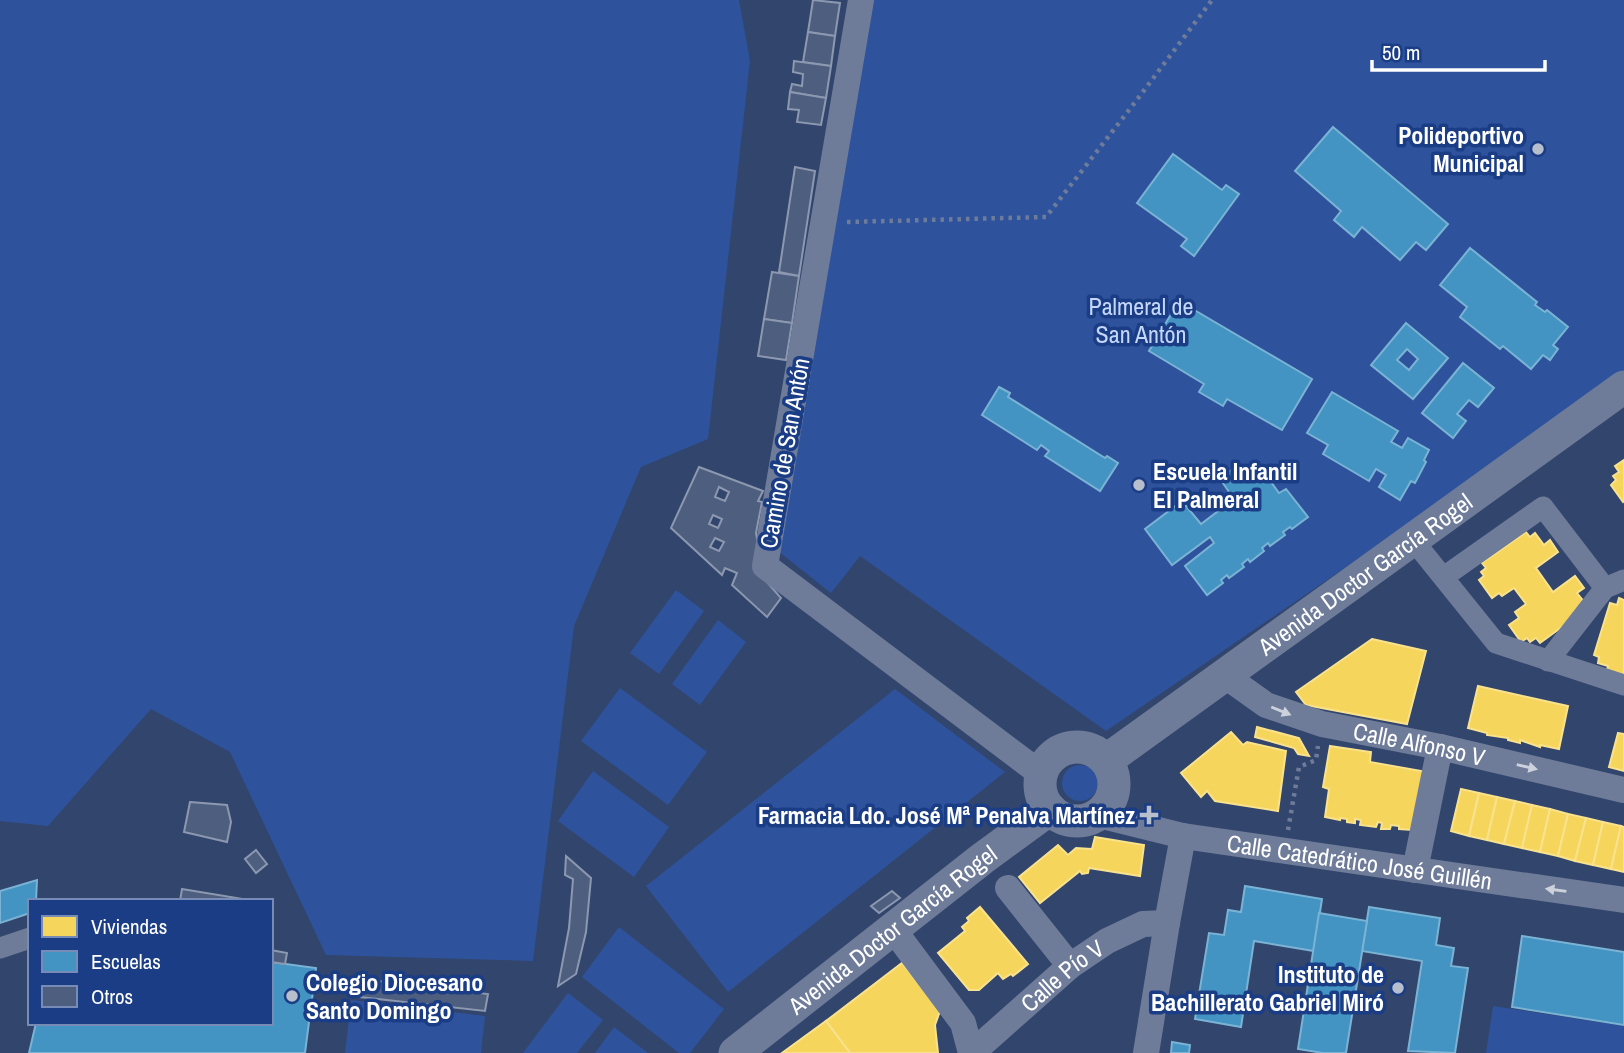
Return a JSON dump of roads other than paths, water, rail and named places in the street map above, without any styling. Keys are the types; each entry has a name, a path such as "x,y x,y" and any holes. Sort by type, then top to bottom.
{"street":[{"name":"Camino de San Antón","path":"860,0 765,566 1041,774"},
{"name":"Avenida Doctor García Rogel","path":"1107,760 1624,387"},
{"path":"1445,576 1543,507 1615,584 1548,661"},
{"path":"1413,540 1445,576 1496,643 1624,685"},
{"name":"Calle Alfonso V","path":"1224,675 1266,705 1322,724 1440,747 1624,790"},
{"path":"1069,747 1090,748 1107,760 1113,774 1114,789 1109,804 1098,815 1073,821 1060,817 1050,809 1043,799 1040,786 1041,774 1051,756 1069,747"},
{"path":"1415,870 1440,747"},
{"name":"Avenida Doctor García Rogel","path":"735,1053 1050,809"},
{"name":"Calle Catedrático José Guillén","path":"1098,815 1183,836 1624,900"},
{"path":"1146,1053 1183,836"},
{"path":"1008,888 1070,966"},
{"name":"Calle Pío V","path":"971,1053 1070,966 1107,940 1143,924 1167,923"},
{"path":"893,929 963,1023 971,1053"},
{"path":"0,948 28,939"}],"place":[{"name":"Polideportivo Municipal","path":"1538,149"},
{"name":"Escuela Infantil El Palmeral","path":"1139,485"},
{"name":"Farmacia Ldo. José Mª Penalva Martínez","path":"1149,815"},
{"name":"Instituto de Bachillerato Gabriel Miró","path":"1398,988"},
{"name":"Colegio Diocesano Santo Domingo","path":"292,996"}],"park label":[{"name":"Palmeral de San Antón","path":"1141,320"}]}
